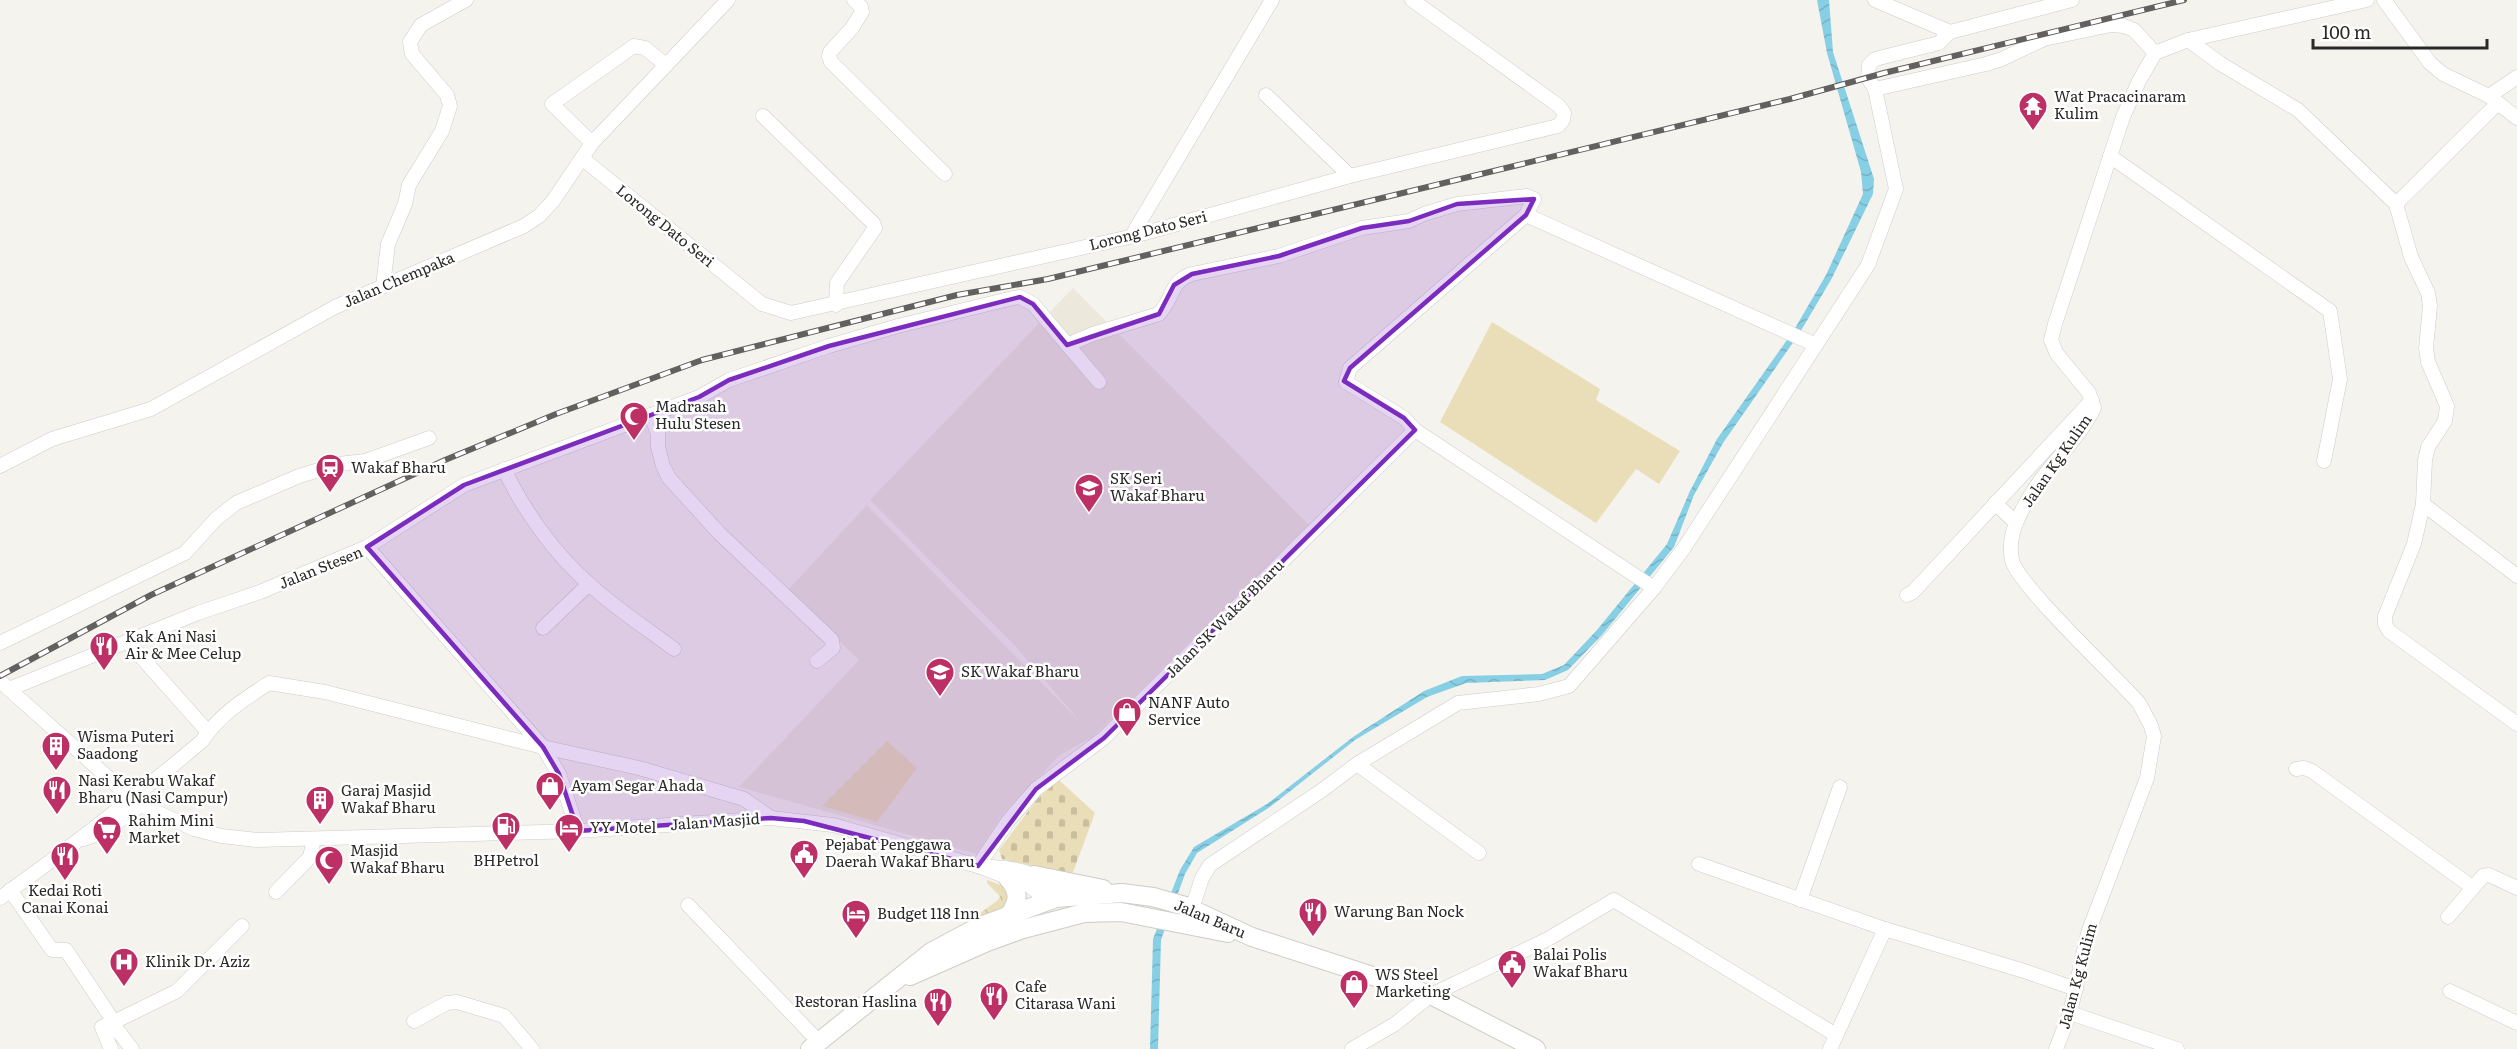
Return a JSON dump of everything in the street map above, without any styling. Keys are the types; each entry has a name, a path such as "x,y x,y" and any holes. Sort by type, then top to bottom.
{"main road":[{"path":"1034,875 1122,893"},
{"path":"1007,877 1015,887 1018,897 1017,905 1009,915"},
{"name":"Jalan Baru","path":"814,1046 931,952 978,927 1051,903 1122,893 1153,897 1192,909 1252,937"},
{"path":"1023,929 1051,903 1083,913"},
{"name":"Jalan Baru","path":"897,981 1023,929 1083,913 1121,912 1150,916 1181,925 1252,937"},
{"path":"1252,937 1431,995 1536,1049"}],"street":[{"path":"383,286 388,244 405,204 409,184 442,131 450,103 447,95 412,54 410,42 422,25 466,0"},
{"name":"Jalan Chempaka","path":"0,466 52,439 165,403 335,307 524,226 539,216 553,201 592,143 728,0"},
{"path":"854,0 861,7 862,12 852,28 830,52 831,62 945,174"},
{"path":"1134,236 1135,230 1272,0"},
{"path":"1875,0 1950,32"},
{"path":"1192,909 1202,878 1210,865 1322,791 1357,764 1458,703 1539,694 1569,686 1684,548 1868,265 1896,189 1875,89 1868,78 1869,65 1875,59 1939,44 1950,32 2072,0"},
{"path":"1875,89 1986,64 2044,39 2111,25 2134,30 2155,52 2188,40 2367,0"},
{"path":"2384,0 2430,63 2443,74 2493,100 2517,118"},
{"name":"Lorong Dato Seri","path":"582,159 762,304 777,311 791,313 1134,236 1350,176 1558,126 1563,120 1564,113 1559,106 1416,1"},
{"path":"2188,40 2221,64 2298,110 2396,204 2411,257 2428,293 2430,306 2426,348 2428,362 2447,406 2445,421 2428,447 2425,460 2423,504 2414,544 2391,598 2385,624 2389,631 2517,724"},
{"path":"592,143 552,104 634,46 645,48 666,65"},
{"name":"Jalan Kg Kulim","path":"2056,1049 2070,1013 2088,933 2147,778 2154,736 2139,703 2031,590 2012,564 2010,543 2016,523 2031,495 2087,423 2094,408 2079,378 2057,354 2052,340 2123,117 2155,52"},
{"path":"2396,204 2517,77"},
{"path":"1266,95 1350,176"},
{"path":"763,116 875,228 837,283 837,304"},
{"path":"2110,156 2330,311 2340,379 2324,461"},
{"path":"1067,345 1112,327 1159,314 1167,305 1174,285 1181,277 1279,256 1362,228 1409,221 1457,204 1527,196 1534,199 1526,215 1350,368 1346,382 1404,418 1415,430 1651,586"},
{"path":"1526,215 1816,345"},
{"path":"367,547 464,485 699,397 729,380 829,346 1013,297 1033,304 1099,382"},
{"path":"1907,595 1913,592 2092,400"},
{"path":"651,415 658,434 658,447 663,466 669,478 719,533 832,639 833,648 817,661"},
{"name":"Jalan SK Wakaf Bharu","path":"978,866 1009,820 1036,789 1104,738 1415,430"},
{"path":"0,643 185,553 216,519 236,503 291,479 339,464 365,461 429,438"},
{"path":"504,469 516,494 553,546 589,584 674,649"},
{"path":"1995,503 2016,523"},
{"path":"2423,504 2517,576"},
{"name":"Jalan Stesen","path":"4,685 128,642 198,613 260,592 367,547 543,747 559,774 578,831"},
{"path":"543,628 589,584"},
{"path":"128,642 207,731"},
{"path":"132,1049 66,950 52,950 5,894 82,840 98,824 136,802 143,792 202,741 207,731 230,709 269,683 325,692 543,747 639,768 725,793 751,803 771,818"},
{"name":"Jalan Masjid","path":"4,685 136,802 174,821 221,836 258,840 578,831 771,818 833,825 978,866 1028,885 1051,903"},
{"path":"1357,764 1479,853"},
{"path":"2296,769 2304,768 2312,771 2472,887"},
{"path":"1800,900 1840,787"},
{"path":"276,892 310,857 314,839"},
{"path":"1699,864 1885,929 2024,970 2076,989"},
{"name":"Jalan Masjid","path":"978,866 1009,868 1034,875"},
{"path":"1034,875 1051,890 1051,903"},
{"path":"2448,917 2483,876 2489,875 2517,888"},
{"path":"1352,1049 1395,1024 1431,995 1548,939 1614,900 1836,1035"},
{"path":"688,905 814,1046"},
{"path":"111,1049 102,1027 177,991 242,926"},
{"path":"1830,1049 1885,929"},
{"path":"2450,991 2517,1023"},
{"path":"414,1021 447,1003 457,1002 500,1014 532,1049"},
{"path":"2070,1013 2177,1049"}],"highlighted area":[{"path":"1534,199 1526,215 1350,368 1344,381 1404,418 1415,430 1104,738 1036,789 978,866 804,821 771,818 578,831 559,774 543,747 367,547 464,485 699,397 729,380 829,346 1020,297 1033,304 1067,345 1159,314 1174,285 1192,274 1279,256 1362,228 1409,221 1457,204"}],"shaded area":[{"name":"SK Seri Wakaf Bharu","path":"1073,288 1309,525 1094,736 1060,755 1003,814 977,854 739,787 859,660 787,591 867,505 1083,725 1016,647 870,500"}],"green space":[{"path":"1492,322 1600,389 1596,400 1680,451 1659,484 1636,469 1596,523 1440,422"},
{"path":"887,741 917,768 877,822 822,806"},
{"path":"1059,780 1095,813 1072,875 1002,859 999,850 1038,798"},
{"path":"987,880 1001,885 1011,896 1004,910 968,926 969,921 998,900 1000,896 987,883"}],"water":[{"path":"1817,0 1829,0 1833,52 1874,179 1873,194 1832,278 1799,334 1723,443 1694,495 1674,547 1602,635 1568,670 1545,680 1466,683 1427,697 1355,740 1270,807 1197,853 1185,874 1161,940 1158,1049 1150,1049 1153,939 1180,870 1194,847 1267,804 1353,737 1424,691 1462,676 1542,674 1564,665 1597,630 1667,544 1690,491 1717,439 1794,330 1826,275 1863,194 1861,172 1827,53"}],"railway":[{"path":"0,676 151,595 445,460 556,414 702,360 957,295 1048,279 1790,99 1884,73 2184,0"}],"place":[{"name":"Wat Pracacinaram Kulim","path":"2033,132"},
{"name":"Madrasah Hulu Stesen","path":"634,442"},
{"name":"Wakaf Bharu","path":"330,494"},
{"name":"SK Seri Wakaf Bharu","path":"1089,514"},
{"name":"Kak Ani Nasi Air & Mee Celup","path":"104,672"},
{"name":"SK Wakaf Bharu","path":"940,698"},
{"name":"NANF Auto Service","path":"1127,738"},
{"name":"Wisma Puteri Saadong","path":"56,772"},
{"name":"Ayam Segar Ahada","path":"550,812"},
{"name":"Nasi Kerabu Wakaf Bharu (Nasi Campur)","path":"57,816"},
{"name":"Garaj Masjid Wakaf Bharu","path":"320,826"},
{"name":"BHPetrol","path":"506,852"},
{"name":"YY Motel","path":"569,854"},
{"name":"Rahim Mini Market","path":"107,856"},
{"name":"Pejabat Penggawa Daerah Wakaf Bharu","path":"804,880"},
{"name":"Kedai Roti Canai Konai","path":"65,882"},
{"name":"Masjid Wakaf Bharu","path":"329,886"},
{"name":"Warung Ban Nock","path":"1313,938"},
{"name":"Budget 118 Inn","path":"856,940"},
{"name":"Klinik Dr. Aziz","path":"124,988"},
{"name":"Balai Polis Wakaf Bharu","path":"1512,990"},
{"name":"WS Steel Marketing","path":"1354,1010"},
{"name":"Cafe Citarasa Wani","path":"994,1022"},
{"name":"Restoran Haslina","path":"938,1028"}]}
